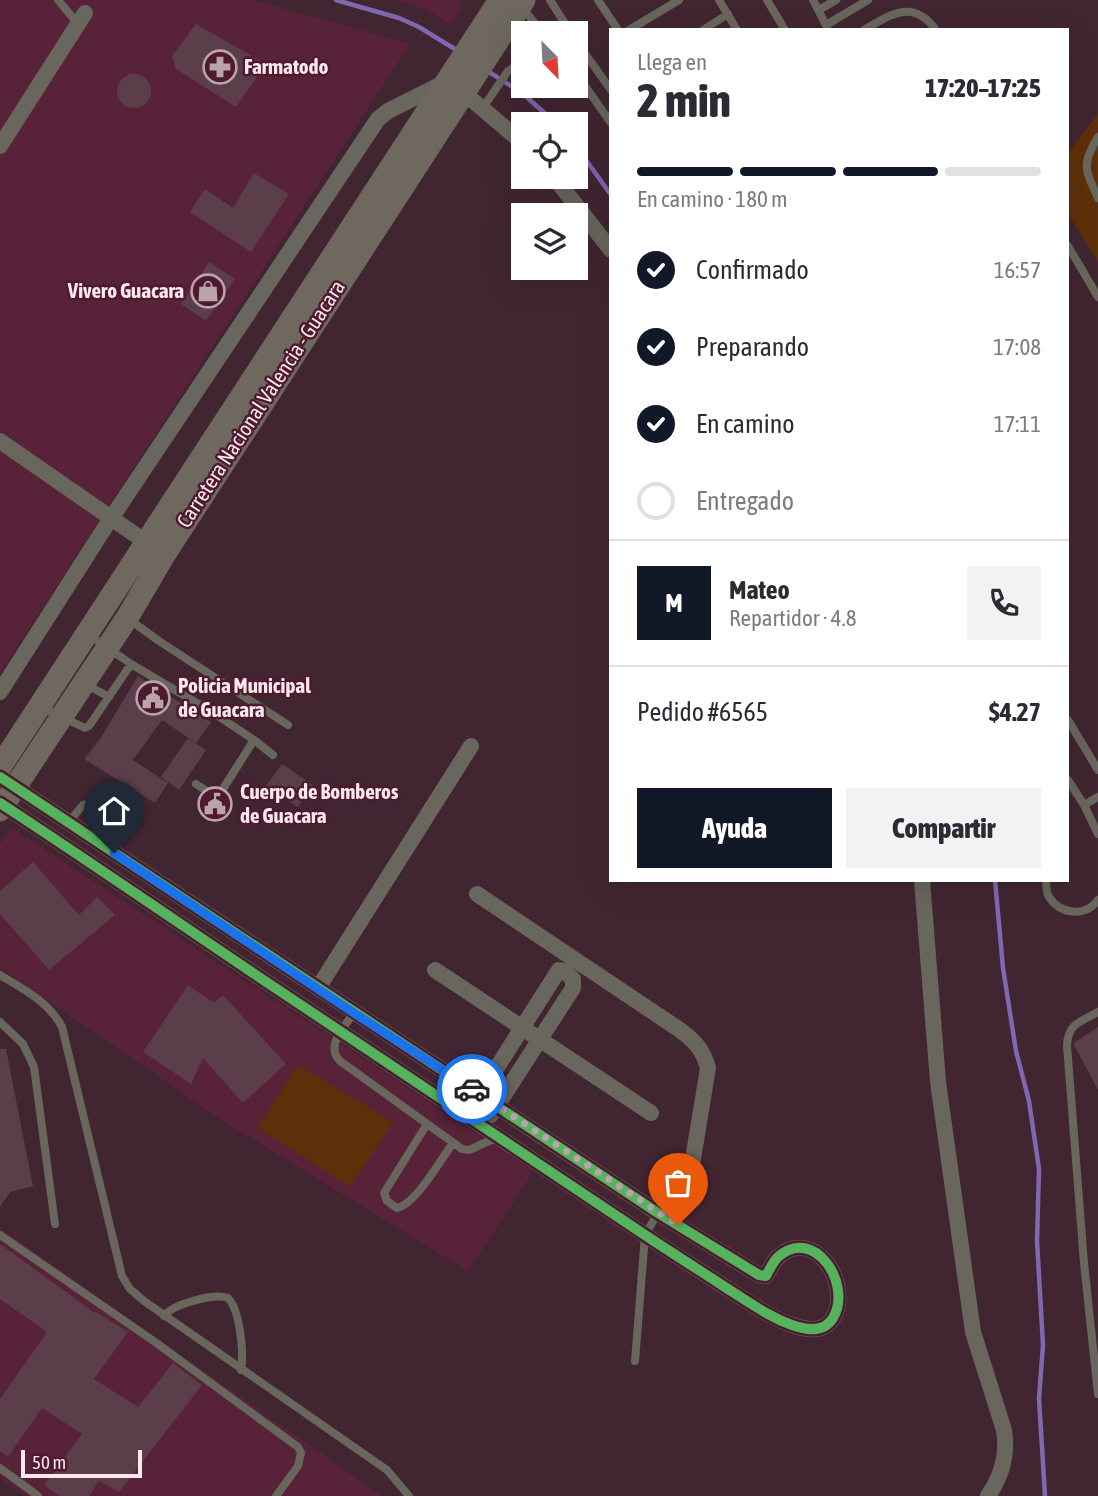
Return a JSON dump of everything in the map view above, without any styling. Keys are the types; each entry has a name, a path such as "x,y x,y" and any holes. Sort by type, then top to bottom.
{"main road":[{"name":"Carretera Nacional Valencia - Guacara","path":"0,767 86,634 155,549 479,50 515,2"},
{"name":"Carretera Nacional Valencia - Guacara","path":"4,796 127,618 155,549"}],"street":[{"path":"0,146 82,18"},
{"path":"0,692 112,517 378,119 388,111 460,79 482,108 511,133"},
{"path":"563,189 609,247"},
{"path":"0,441 155,549"},
{"path":"318,988 471,746"},
{"path":"4,796 68,822 658,1213 763,1277 778,1257 789,1251 803,1249 817,1253 824,1258 835,1275 837,1288 833,1318 826,1326 815,1329 802,1328 773,1318 341,1031 4,796"},
{"path":"922,882 938,1082 973,1332 1007,1446 1004,1464 988,1496"},
{"path":"477,894 680,1030 695,1041 704,1054 708,1068 691,1171 685,1184 658,1213"},
{"path":"435,970 651,1113"},
{"path":"480,1094 559,970 564,971 574,984 541,1040 484,1126"}],"lane":[{"path":"58,0 82,18"},
{"path":"550,0 563,21"},
{"path":"598,0 617,28"},
{"path":"632,28 679,0"},
{"path":"719,0 736,28"},
{"path":"767,0 784,28"},
{"path":"813,0 827,27 868,0"},
{"path":"819,10 836,0"},
{"path":"913,0 935,28"},
{"path":"515,2 532,21"},
{"path":"868,28 904,9 918,9"},
{"path":"706,28 728,14"},
{"path":"588,57 609,87"},
{"path":"482,108 511,69"},
{"path":"588,90 609,120"},
{"path":"1098,137 1088,154 1085,170 1098,198"},
{"path":"1069,248 1098,297"},
{"path":"127,618 288,725"},
{"path":"86,634 212,712 273,755"},
{"path":"38,705 85,728 131,664"},
{"path":"62,671 109,697"},
{"path":"1069,722 1098,770"},
{"path":"196,784 213,795 220,792 254,740"},
{"path":"1069,782 1098,834"},
{"path":"1084,805 1098,797"},
{"path":"68,822 83,805 93,803 131,826"},
{"path":"1046,882 1048,895 1055,903 1078,913 1089,910 1098,900"},
{"path":"1089,910 1098,916"},
{"path":"0,975 52,1011 62,1027 122,1276 136,1296 387,1470 409,1496"},
{"path":"1098,1012 1072,1027 1068,1032 1067,1045 1084,1263 1098,1394"},
{"path":"354,1013 341,1031 333,1048 334,1055 462,1149 469,1150 499,1136"},
{"path":"0,1022 23,1044 34,1067 55,1224"},
{"path":"427,1124 384,1193 387,1201 397,1208 405,1206 453,1143"},
{"path":"635,1361 645,1235 658,1213"},
{"path":"0,1235 155,1342 298,1447 301,1453 298,1466 276,1496"},
{"path":"164,1315 174,1307 219,1296 228,1298 233,1305 242,1348 241,1370"},
{"path":"0,1468 38,1496"}],"shaded area":[{"path":"0,0 253,0 410,44 0,673"},
{"path":"398,0 460,0 461,10 450,24 429,11"},
{"path":"1098,114 1098,262 1069,216 1069,152"},
{"path":"11,827 534,1171 468,1271 225,1122 0,968 0,844"},
{"path":"298,1065 393,1122 350,1187 258,1128"},
{"path":"0,1228 382,1496 25,1496 0,1478"}],"building":[{"name":"Farmatodo","path":"196,24 266,64 236,107 176,69 172,56"},
{"path":"134,74 146,79 151,91 146,103 134,108 122,103 117,91 122,79"},
{"path":"254,173 289,194 251,252 190,212 205,189 233,208"},
{"name":"Vivero Guacara","path":"209,262 235,279 206,321 181,304"},
{"path":"138,676 211,722 196,743 162,720 133,760 168,783 155,803 84,759 100,739"},
{"path":"188,738 206,750 179,790 161,777"},
{"path":"282,764 313,785 298,807 266,786"},
{"path":"33,862 79,915 97,897 115,915 49,970 0,914 0,891"},
{"path":"188,985 214,1003 223,995 286,1064 243,1103 203,1058 191,1084 143,1052"},
{"path":"1098,1027 1098,1090 1074,1043"},
{"path":"0,1049 6,1049 33,1186 10,1192 0,1207"},
{"path":"0,1244 95,1313 128,1332 94,1379 138,1407 173,1363 202,1385 119,1492 99,1481 89,1496 59,1496 44,1485 82,1434 42,1408 8,1457 0,1451 0,1399 47,1332 0,1299"}],"waterway":[{"path":"336,0 399,18 458,51"},
{"path":"486,70 522,93 543,112"},
{"path":"588,163 609,192"},
{"path":"995,882 1003,968 1016,1051 1029,1101 1039,1169 1037,1241 1043,1345 1039,1398 1045,1496"}],"cycle path":[{"path":"0,777 658,1213 759,1275 766,1276 778,1257 792,1249 805,1248 816,1253 834,1275 838,1290 838,1304 833,1318 825,1326 809,1329 784,1322 759,1309 0,803"}],"way so far":[{"path":"472,1089 678,1225"}],"place":[{"name":"Farmatodo","path":"220,67"},
{"name":"Vivero Guacara","path":"208,291"},
{"name":"Policia Municipal de Guacara","path":"153,698"},
{"name":"Cuerpo de Bomberos de Guacara","path":"215,804"}],"route":[{"path":"114,853 472,1089"}]}
